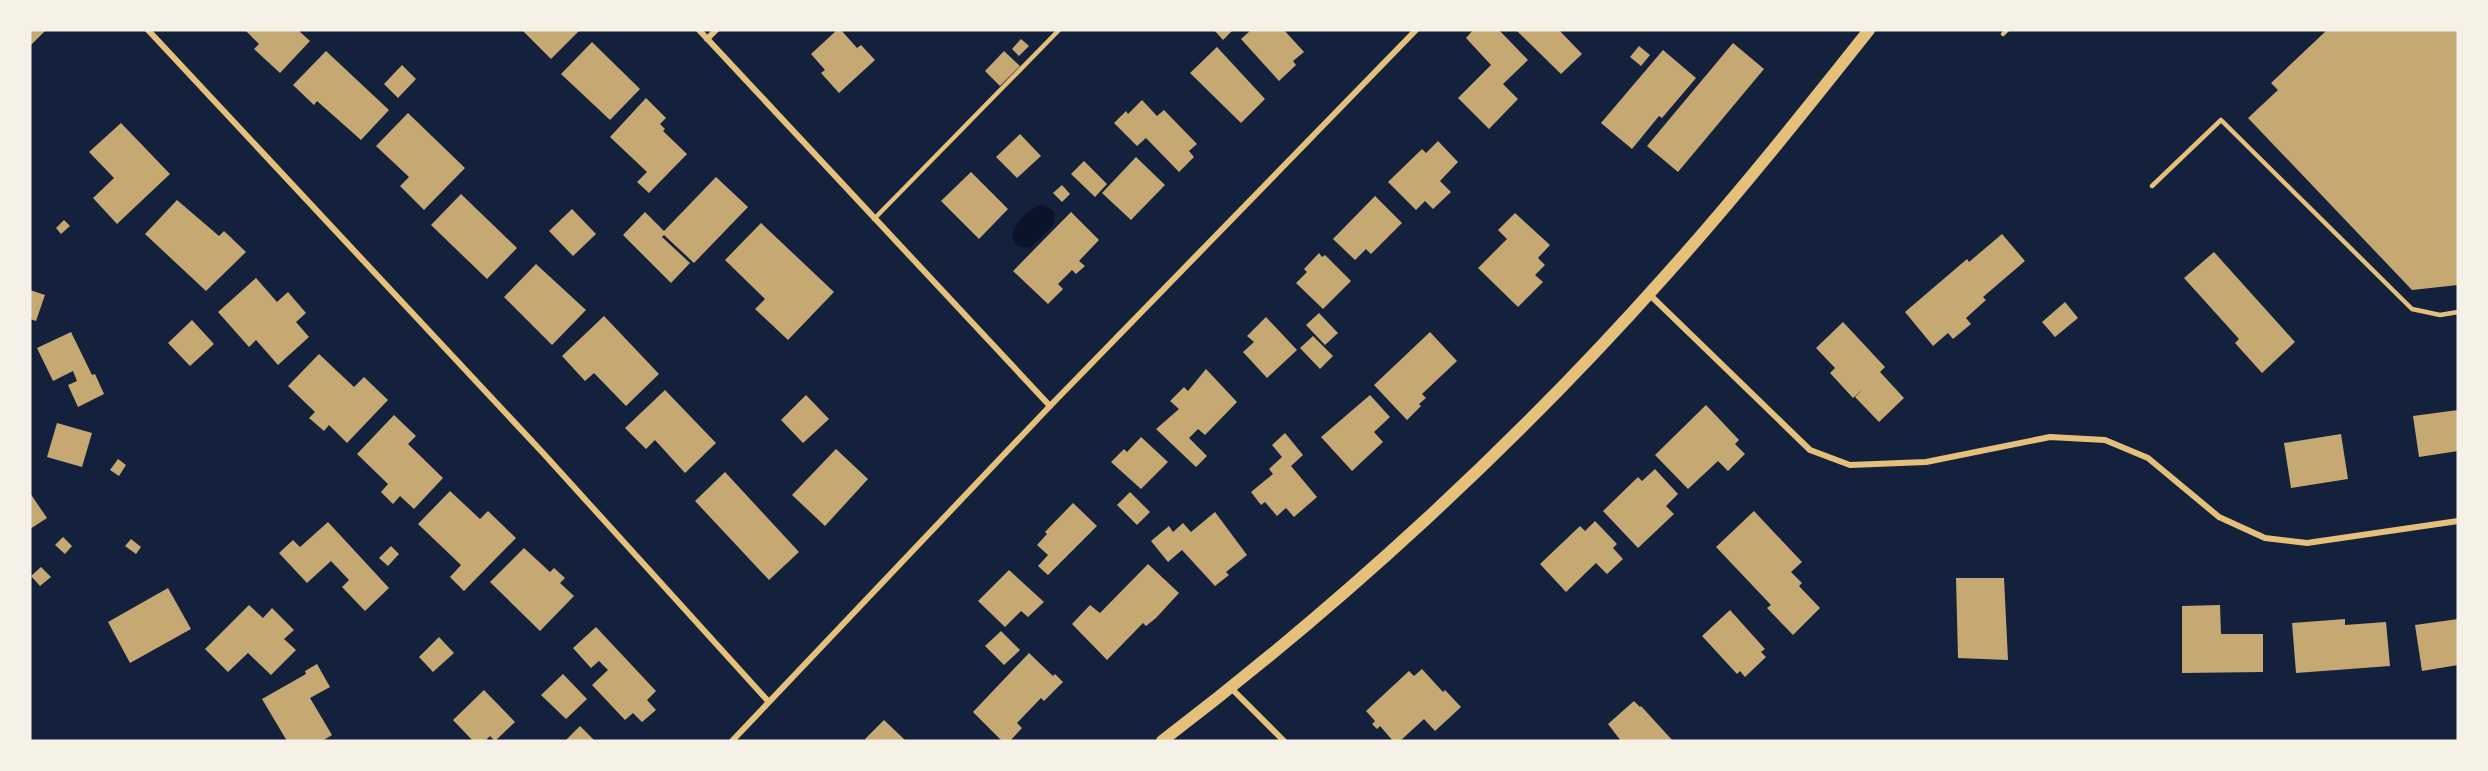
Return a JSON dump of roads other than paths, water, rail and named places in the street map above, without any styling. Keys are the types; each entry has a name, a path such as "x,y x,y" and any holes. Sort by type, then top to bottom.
{"main road":[{"path":"1162,741 1328,605 1451,495 1538,411 1649,294 1747,183 1869,30"}],"street":[{"path":"148,30 543,453 768,700"},
{"path":"699,30 1050,406"},
{"path":"707,39 716,30"},
{"path":"732,741 768,700 1050,406 1416,30"},
{"path":"1649,294 1810,450 1850,465 1926,462 2050,437 2105,440 2148,458 2219,517 2265,538 2307,543 2458,521"},
{"path":"1230,687 1284,741"}],"lane":[{"path":"874,219 1059,30"},
{"path":"2152,186 2221,120 2412,309 2440,315 2458,312"}],"water":[{"path":"1040,205 1049,207 1055,213 1053,226 1030,248 1017,246 1012,238 1015,228 1026,214"}]}
